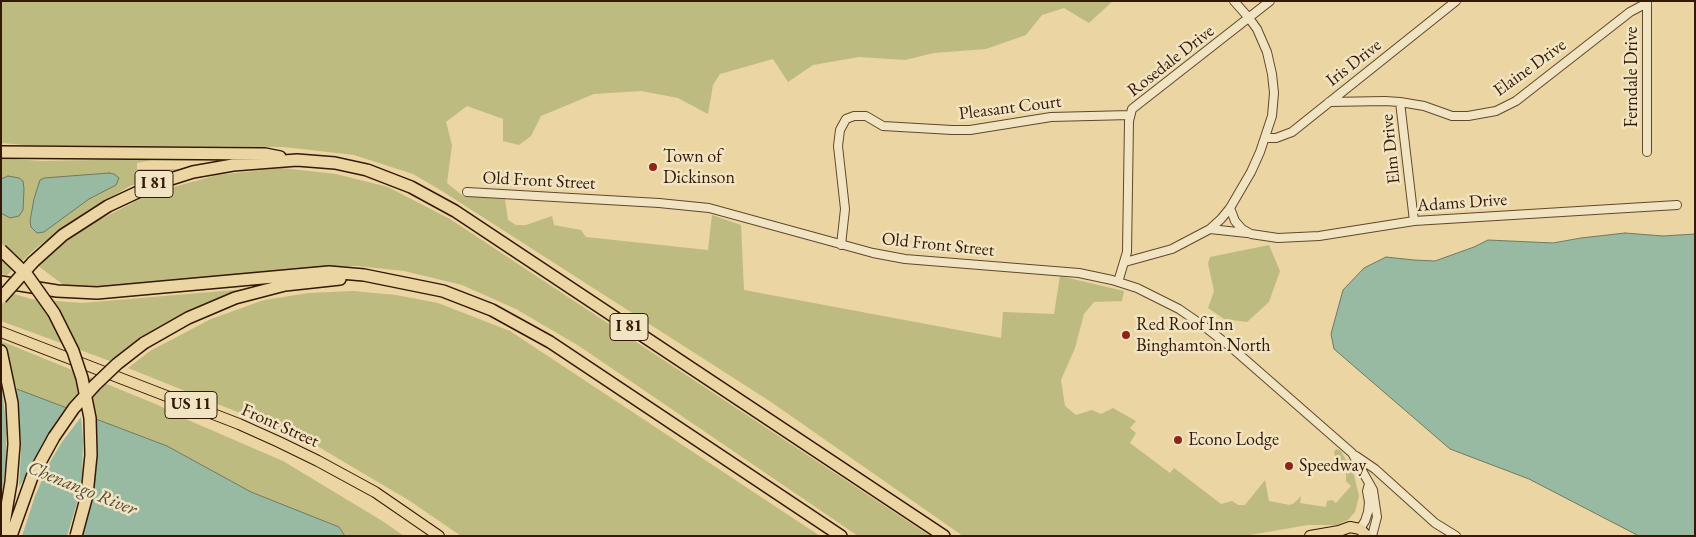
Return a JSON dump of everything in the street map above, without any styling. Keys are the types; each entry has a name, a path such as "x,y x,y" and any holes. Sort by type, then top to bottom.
{"highway":[{"path":"1,152 265,154 297,160"},
{"name":"I 81","path":"1,298 33,262 63,235 84,220 119,200 155,184 194,172 220,167 297,160 335,163 367,170 404,184 454,211 944,536"},
{"path":"1,250 27,275 54,313 70,344 82,378 90,418 91,462 87,495 76,536"},
{"path":"1,282 57,291 85,293 140,290 316,273 352,274 404,282 443,291 504,315 545,338 841,536"},
{"path":"11,536 32,477 54,437 74,408 95,385 117,364 144,343 173,325 203,311 235,298 272,288 338,279 404,282"},
{"path":"1,352 12,403 14,444 10,491 2,536"},
{"path":"18,536 26,509 54,437"}],"main road":[{"name":"Front Street","path":"1,332 239,424 318,461 375,492 439,536"},
{"path":"1310,536 1337,534 1350,527 1364,532"}],"street":[{"path":"1125,262 1172,248 1210,229 1221,220 1230,208 1251,172 1272,116 1274,93 1272,74 1263,41 1249,18 1234,1"},
{"name":"Rosedale Drive","path":"1118,282 1127,252 1130,115 1132,110 1270,1"},
{"name":"Iris Drive","path":"1265,138 1276,138 1286,135 1456,1"},
{"name":"Elaine Drive","path":"1329,102 1400,102 1424,106 1452,116 1496,112 1516,101 1630,12 1647,2"},
{"name":"Ferndale Drive","path":"1647,2 1647,152"},
{"name":"Elm Drive","path":"1400,102 1414,221"},
{"name":"Pleasant Court","path":"841,245 845,209 838,146 840,130 846,119 854,116 866,116 883,126 952,130 989,128 1051,117 1130,115"},
{"name":"Old Front Street","path":"466,192 659,203 709,208 874,253 906,259 1079,274 1118,282 1151,294 1179,309 1206,327 1352,454 1358,461 1373,490 1377,508 1376,524 1372,536"},
{"name":"Adams Drive","path":"1210,229 1278,238 1296,238 1414,221 1676,205"},
{"path":"1230,208 1239,225 1251,234"},
{"name":"Old Front Street","path":"1352,454 1375,469 1436,523 1456,536"},
{"name":"Old Front Street","path":"1364,532 1368,512 1367,491 1369,484"}],"shaded area":[{"path":"1,1 1113,1 1089,23 1064,8 1042,15 1026,35 986,49 934,53 905,60 859,57 813,65 788,82 773,59 720,74 713,85 708,114 678,98 641,91 594,94 541,116 531,136 519,145 503,141 503,119 467,106 446,122 452,145 447,183 463,196 505,199 508,220 516,225 526,225 552,216 554,225 581,230 586,237 708,250 712,215 741,225 744,290 1001,338 1003,312 1054,314 1060,276 1124,291 1122,301 1094,302 1084,314 1075,348 1061,380 1065,406 1076,415 1092,410 1101,414 1113,408 1136,421 1130,428 1136,433 1130,443 1170,473 1174,468 1221,504 1232,501 1238,505 1245,505 1265,480 1269,501 1290,505 1301,496 1300,503 1326,507 1327,501 1332,500 1336,503 1351,486 1346,481 1346,472 1336,464 1331,467 1335,457 1334,451 1337,449 1341,451 1354,475 1359,496 1355,512 1348,520 1337,525 1308,525 1244,536 963,536 771,402 413,174 354,155 284,147 25,145 1,143"},
{"path":"1,158 41,161 157,159 137,163 137,169 182,169 130,186 87,211 36,248 7,275 1,274"},
{"path":"282,168 336,174 388,187 450,219 930,536 858,536 579,346 516,309 462,285 404,271 357,266 319,267 106,287 65,286 37,265 59,246 97,221 152,193 217,175"},
{"path":"1269,245 1280,271 1269,302 1247,322 1224,319 1208,308 1214,291 1208,264 1210,257"},
{"path":"246,289 197,308 141,338 110,361 1,321 1,290 31,299 82,303"},
{"path":"353,291 396,295 438,303 510,331 820,536 461,536 410,501 307,440 128,368 150,351 211,319 264,300 309,293"},
{"path":"1,341 158,405 283,461 404,536 345,536 339,527 251,492 167,446 1,383"}],"water":[{"path":"109,173 119,178 116,185 89,199 44,232 37,233 31,227 30,221 34,199 40,180 44,178"},
{"path":"8,176 19,178 23,181 24,189 23,210 19,216 10,218 1,213 1,179"},
{"path":"1625,233 1663,236 1695,234 1695,536 1639,536 1529,479 1450,449 1334,349 1331,334 1343,290 1364,268 1386,257 1435,261 1488,240 1553,243"},
{"name":"Chenango River","path":"1,383 167,446 251,492 339,527 345,536 1,536"}],"pier":[{"path":"1,380 16,385 21,451 19,487 57,420 68,405 95,415 97,456 94,487 90,509 81,536 67,536 77,503 82,474 83,440 81,417 50,462 35,496 22,536 1,536 1,500 6,462 6,423"}],"place":[{"name":"Town of Dickinson","path":"653,167"},
{"name":"Red Roof Inn Binghamton North","path":"1126,335"},
{"name":"Econo Lodge","path":"1178,440"},
{"name":"Speedway","path":"1289,466"}]}
